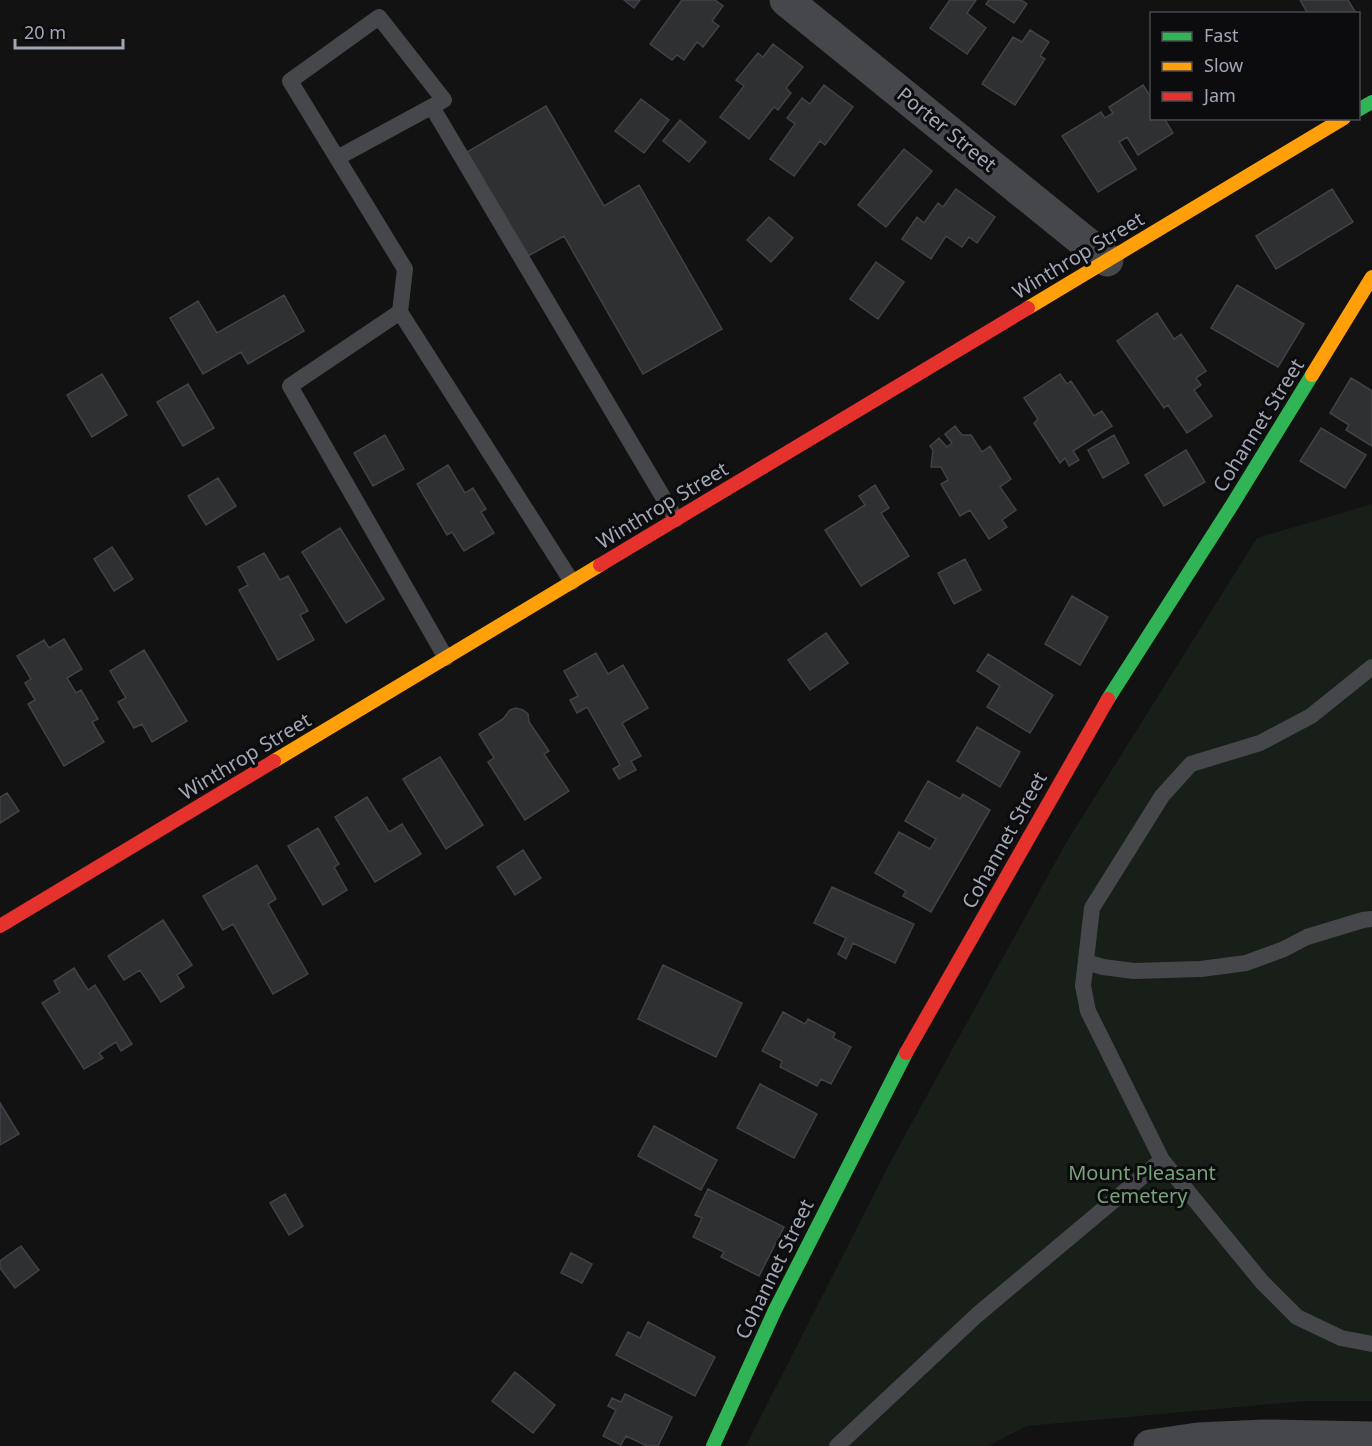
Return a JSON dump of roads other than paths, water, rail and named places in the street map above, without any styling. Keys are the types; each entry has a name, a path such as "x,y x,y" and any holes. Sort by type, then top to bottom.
{"main road":[{"name":"Winthrop Street","path":"0,926 1341,120"},
{"name":"Cohannet Street","path":"713,1446 775,1310 906,1053 1106,701 1232,505 1372,278"}],"street":[{"name":"Porter Street","path":"786,0 1107,260"},
{"path":"1150,1446 1198,1439 1265,1436 1372,1438"}],"lane":[{"path":"337,158 444,100 379,18 290,81 337,158 405,269 400,312 572,582"},
{"path":"432,106 676,519"},
{"path":"400,312 290,386 446,658"},
{"path":"1372,668 1311,716 1260,743 1191,764 1162,796 1092,908 1083,986 1088,1011 1162,1160 1262,1282 1297,1317 1341,1338 1372,1344"},
{"path":"1086,962 1134,971 1201,969 1246,963 1284,949 1307,937 1372,919"},
{"path":"837,1446 977,1315 1162,1160"}],"park label":[{"name":"Mount Pleasant Cemetery","path":"1142,1184"}]}
